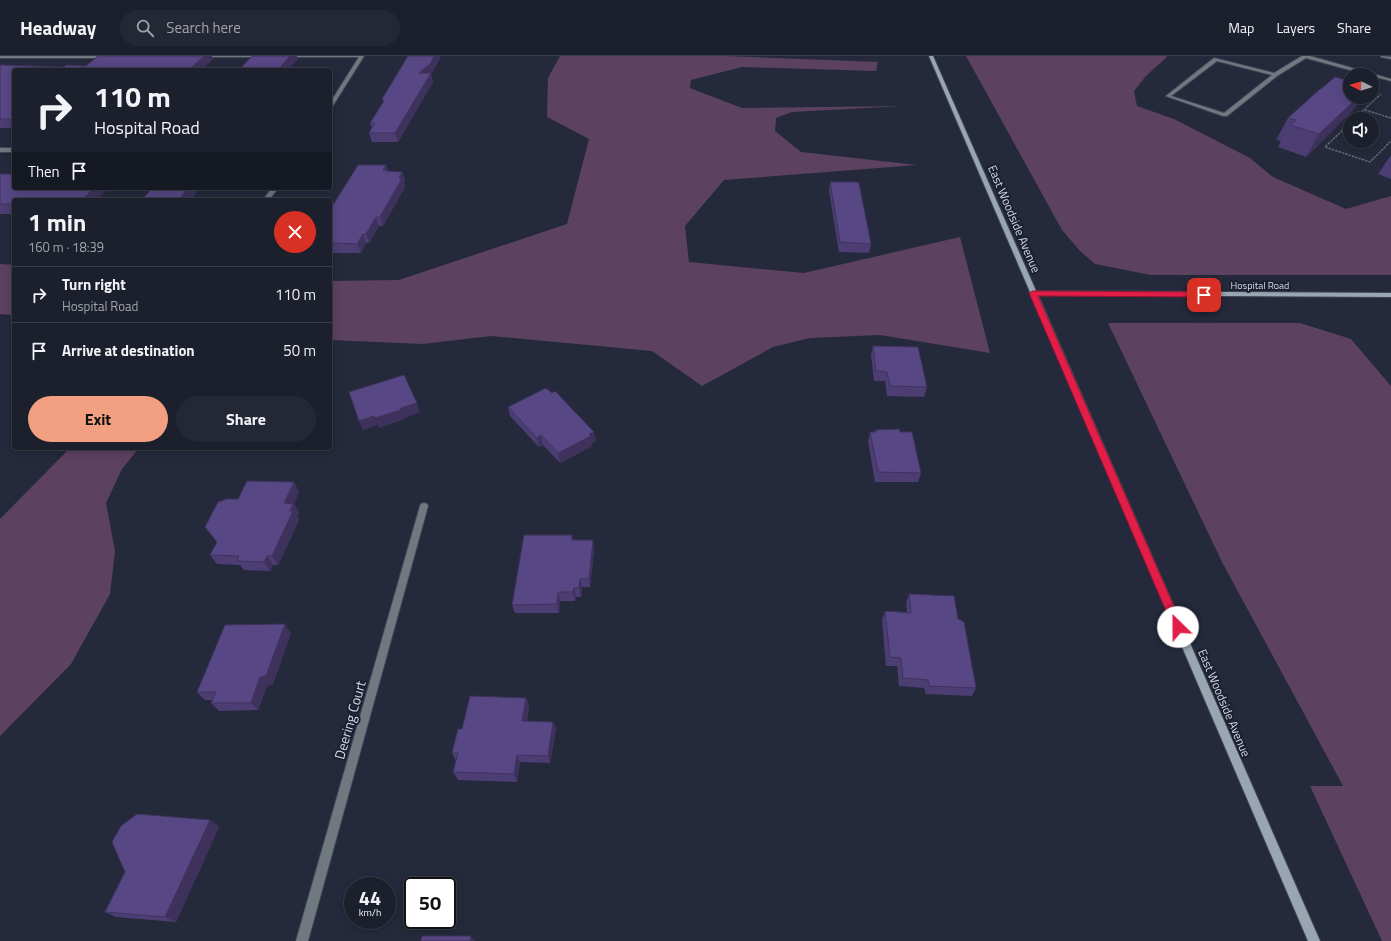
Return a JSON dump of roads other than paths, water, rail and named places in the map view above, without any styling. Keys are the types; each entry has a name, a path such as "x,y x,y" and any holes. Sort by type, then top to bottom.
{"main road":[{"name":"East Woodside Avenue","path":"931,56 1314,941"},
{"name":"Hospital Road","path":"1033,293 1391,295"}],"street":[{"path":"0,57 110,56"},
{"path":"197,56 268,56"},
{"path":"284,56 362,56"},
{"path":"332,104 362,56"},
{"path":"1275,75 1216,59 1168,96 1225,115 1275,75 1305,56 1391,80"},
{"path":"1383,56 1391,58"},
{"path":"0,150 12,150"},
{"name":"Deering Court","path":"302,941 424,506"}]}
